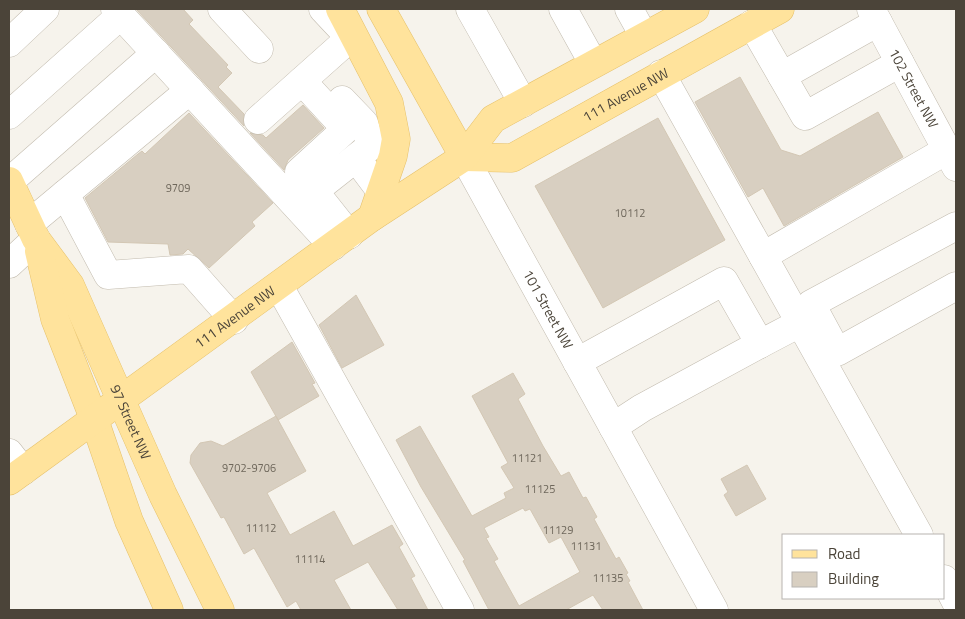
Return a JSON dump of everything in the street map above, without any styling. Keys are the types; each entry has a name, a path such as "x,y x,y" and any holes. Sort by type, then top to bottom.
{"main road":[{"path":"340,9 356,44 389,103 393,116 396,138 393,156 372,217"},
{"name":"101 Street NW","path":"381,9 464,157"},
{"name":"111 Avenue NW","path":"13,468 94,419 234,320 372,217 464,157 493,119 695,9"},
{"name":"111 Avenue NW","path":"464,157 512,158 780,9"},
{"name":"97 Street NW","path":"9,181 33,232 70,285 163,495 220,610"},
{"name":"97 Street NW","path":"33,232 54,320 94,419 129,521 166,609"}],"street":[{"path":"9,43 45,9"},
{"path":"222,9 259,49"},
{"path":"258,120 308,75 356,44 322,9"},
{"path":"470,9 523,102"},
{"path":"563,9 593,64"},
{"path":"629,9 644,36"},
{"path":"9,115 118,12 190,90 341,241"},
{"path":"782,76 875,16"},
{"name":"102 Street NW","path":"875,16 952,159"},
{"path":"752,24 805,116 900,63"},
{"path":"9,181 156,53"},
{"path":"661,74 918,534"},
{"path":"308,75 357,125 371,146 314,191"},
{"path":"9,264 65,194 190,90"},
{"path":"341,241 314,191 299,172 357,125 393,116"},
{"name":"101 Street NW","path":"464,157 714,610"},
{"path":"356,158 380,190"},
{"path":"763,256 952,159"},
{"path":"65,194 108,275 189,269 234,320"},
{"path":"956,226 811,304 838,352 956,286"},
{"path":"577,362 724,281 760,344"},
{"path":"278,286 460,610"},
{"path":"613,427 642,408 800,323"},
{"path":"945,581 956,602"}],"building":[{"path":"136,9 183,9 193,20 189,24 228,65 226,67 232,73 218,87 244,114 244,126"},
{"path":"740,77 781,150 800,156 878,112 903,157 784,226 763,188 748,197 695,102"},
{"path":"303,105 324,128 288,160 284,170 250,133 263,135 266,138"},
{"path":"189,113 273,203 252,222 255,226 209,268 188,249 183,254 170,255 168,244 108,242 85,198 142,151 145,154"},
{"path":"658,118 725,240 603,308 535,186"},
{"path":"356,295 384,345 342,368 319,325"},
{"path":"292,342 315,383 312,384 319,396 278,420 251,372"},
{"path":"513,373 525,394 518,399 543,446 561,476 569,472 583,498 586,497 597,517 594,519 616,559 619,557 628,573 626,574 630,581 628,582 643,610 603,610 593,595 566,610 489,610 463,561 465,560 421,487 396,440 420,426 472,516 506,498 504,493 514,488 501,467 508,463 472,396","holes":["523,508 525,511 530,509 549,543 561,537 580,572 519,606 494,561 498,559 486,538 489,537 484,528"]},
{"path":"276,416 306,471 267,493 290,535 334,511 353,546 392,525 403,544 399,547 415,576 411,578 428,610 398,610 368,562 334,580 351,610 301,610 296,601 287,607 254,548 244,554 224,517 221,518 190,463 191,455 200,443 211,441 223,446"},
{"path":"747,465 766,499 736,516 724,495 728,492 721,479"}]}
